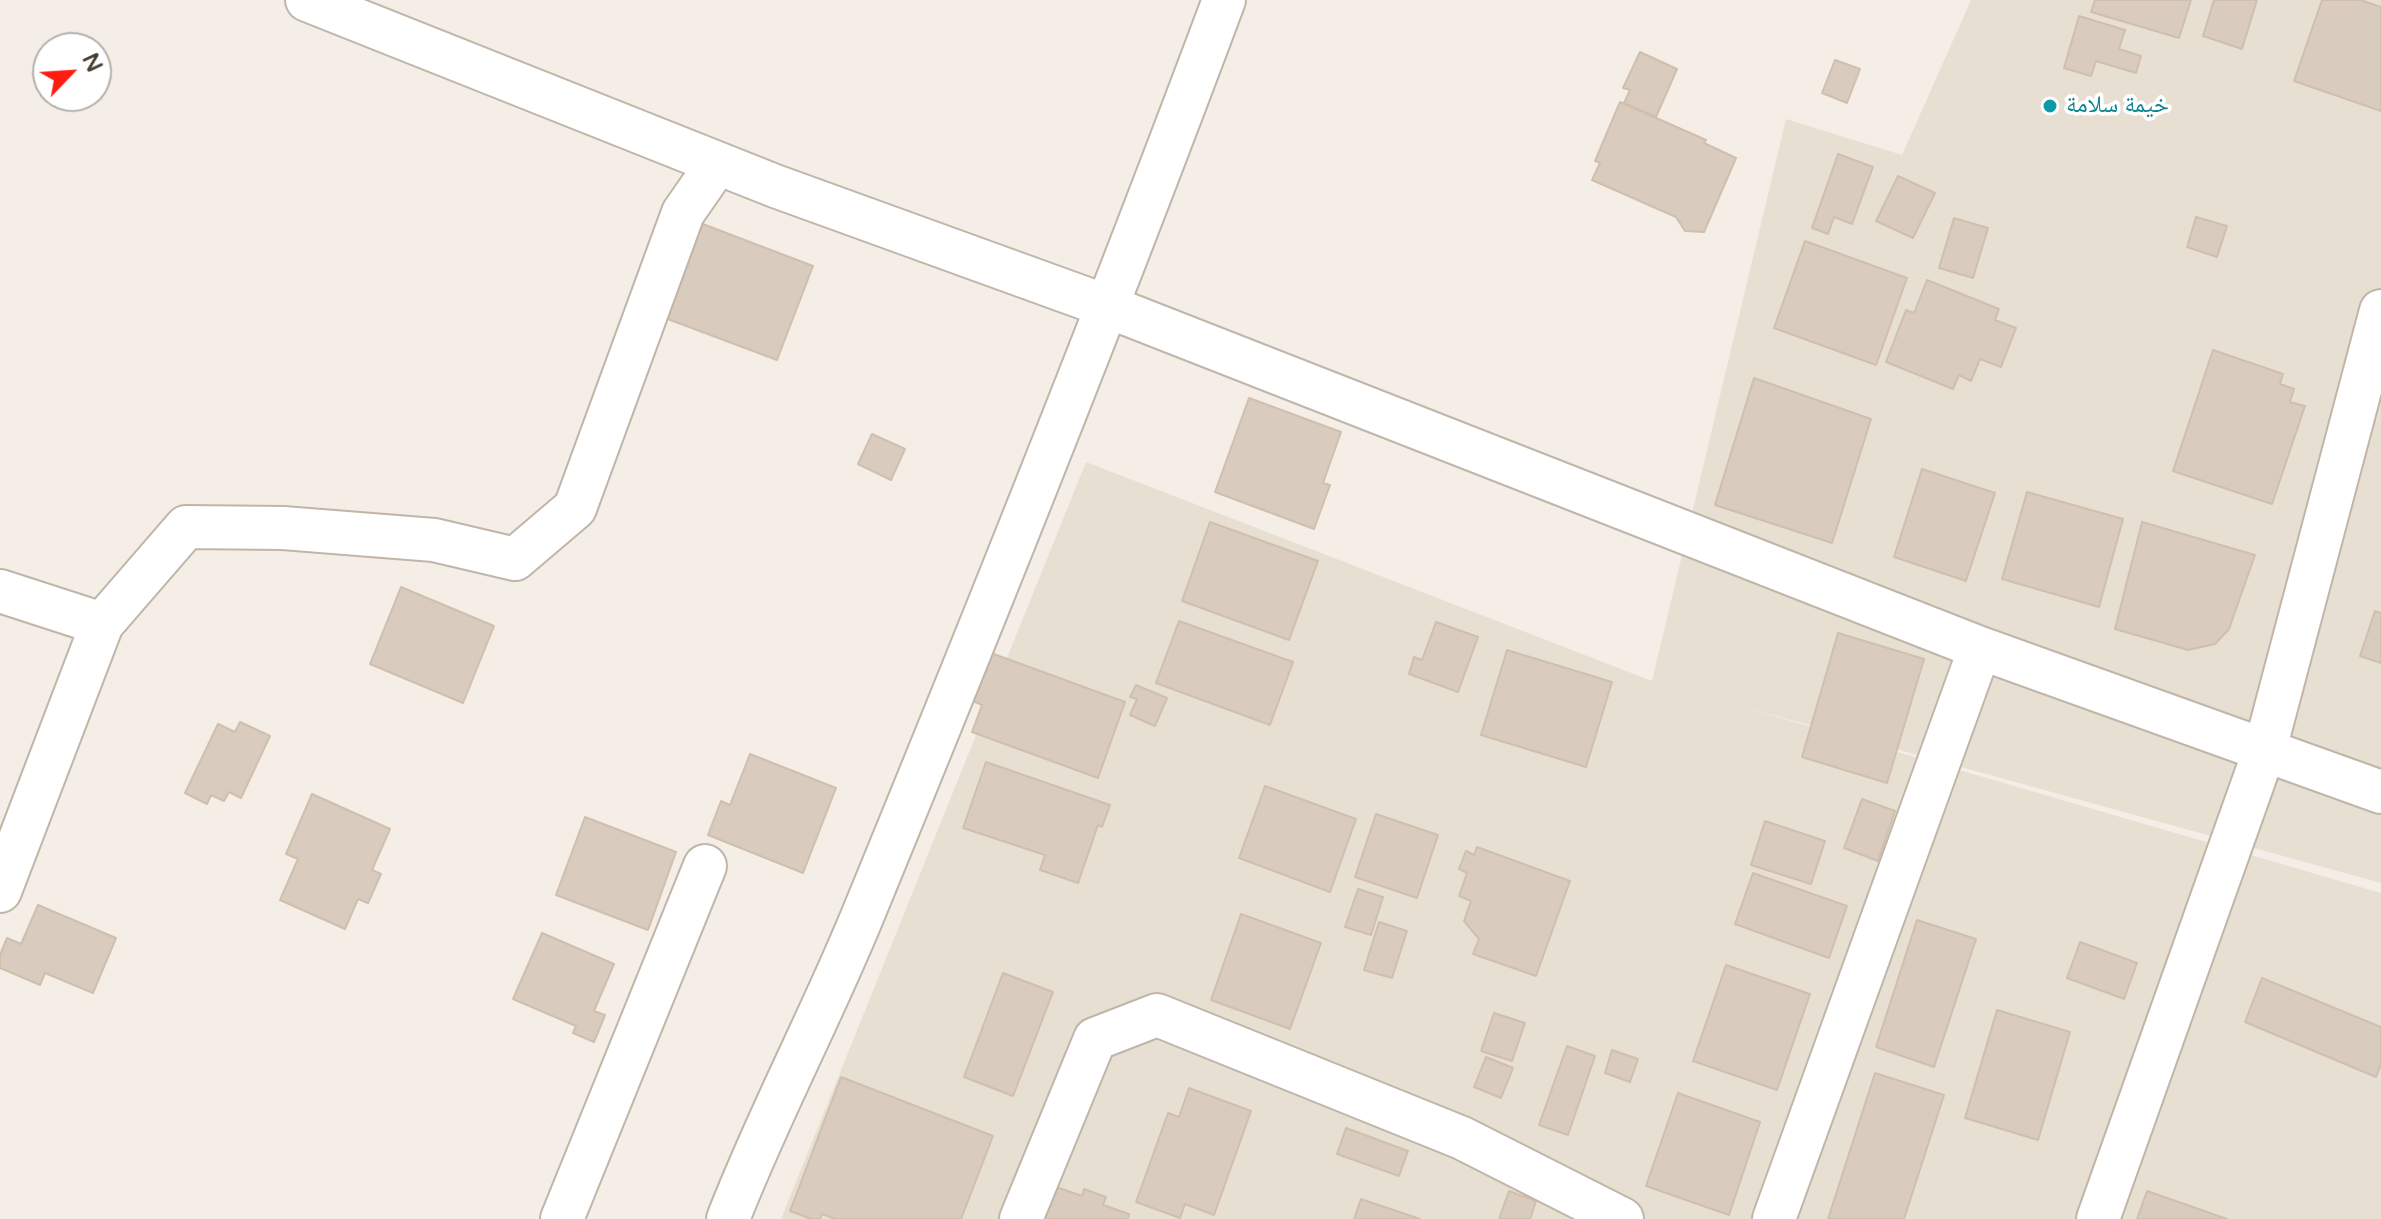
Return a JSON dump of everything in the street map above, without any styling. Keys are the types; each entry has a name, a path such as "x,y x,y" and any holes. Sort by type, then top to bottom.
{"street":[{"path":"307,0 717,164 1109,307 1980,648 2381,792"},
{"path":"728,1219 862,917 1109,307 1224,0"},
{"path":"0,891 102,624 186,527 283,528 434,540 515,559 575,508 683,213 717,164"},
{"path":"2098,1219 2265,749 2381,311"},
{"path":"0,591 102,624"},
{"path":"1774,1219 1980,648"},
{"path":"562,1219 705,866"},
{"path":"1021,1219 1095,1039 1157,1015 1462,1138 1622,1219"}],"shaded area":[{"path":"1971,0 2381,0 2381,883 1740,706 2381,893 2381,1219 781,1219 1086,462 1652,681 1786,119 1902,155"}],"building":[{"path":"2095,0 2191,0 2179,38 2091,12"},
{"path":"2214,0 2257,0 2242,49 2203,36"},
{"path":"2322,0 2361,0 2381,7 2381,111 2294,81"},
{"path":"2079,16 2125,30 2119,49 2141,56 2136,73 2096,61 2091,76 2064,68"},
{"path":"1640,52 1677,69 1656,117 1624,103 1630,90 1623,88"},
{"path":"1835,60 1860,69 1847,103 1822,93"},
{"path":"1620,102 1706,140 1704,143 1736,158 1704,232 1685,231 1676,217 1592,180 1600,163 1595,161"},
{"path":"1838,154 1873,167 1852,224 1834,217 1828,234 1812,228"},
{"path":"1898,176 1935,193 1913,238 1876,221"},
{"path":"2196,217 2227,226 2217,257 2187,247"},
{"path":"1954,218 1988,228 1973,278 1939,268"},
{"path":"700,223 813,266 777,360 665,318"},
{"path":"1805,241 1907,278 1876,365 1774,328"},
{"path":"1927,280 1999,309 1995,320 2016,328 2001,367 1980,359 1971,381 1959,375 1953,389 1886,362 1906,310 1914,313"},
{"path":"2213,350 2283,374 2280,384 2294,389 2290,402 2305,406 2272,504 2173,471"},
{"path":"1754,378 1871,419 1832,543 1715,505"},
{"path":"1249,398 1341,432 1323,483 1330,485 1314,529 1215,492"},
{"path":"872,434 905,449 891,480 858,464"},
{"path":"1922,469 1995,493 1966,581 1894,557"},
{"path":"2027,492 2123,519 2099,607 2002,579"},
{"path":"1210,522 1318,561 1289,640 1182,601"},
{"path":"2142,522 2255,555 2229,629 2215,644 2188,650 2115,629"},
{"path":"401,587 494,626 463,703 370,664"},
{"path":"2375,611 2381,613 2381,663 2360,656"},
{"path":"1179,621 1293,662 1270,725 1156,683"},
{"path":"1436,622 1478,637 1458,692 1409,674 1414,657 1422,660"},
{"path":"1838,633 1924,659 1887,783 1802,757"},
{"path":"1507,650 1612,682 1586,767 1481,735"},
{"path":"991,653 1125,702 1098,778 972,732 982,705 973,701"},
{"path":"1136,685 1167,698 1155,726 1130,715 1137,699 1130,697"},
{"path":"240,722 270,736 241,798 229,792 224,801 211,795 207,804 185,793 218,724 235,732"},
{"path":"750,754 836,788 803,873 708,835 721,801 730,805"},
{"path":"986,762 1110,805 1102,827 1098,825 1078,883 1040,870 1045,855 963,828"},
{"path":"1265,786 1356,819 1330,892 1239,858"},
{"path":"312,794 390,829 372,870 381,874 368,903 358,899 345,929 280,900 298,859 286,854"},
{"path":"1862,799 1895,811 1878,861 1844,848"},
{"path":"1376,814 1438,835 1417,898 1355,877"},
{"path":"585,817 676,852 648,930 556,895"},
{"path":"1765,821 1825,841 1811,884 1751,865"},
{"path":"1477,847 1570,881 1536,976 1473,954 1479,939 1464,921 1471,901 1459,896 1467,873 1459,869 1466,851 1474,855"},
{"path":"1753,873 1847,906 1829,958 1735,924"},
{"path":"1358,889 1383,897 1371,935 1345,927"},
{"path":"38,905 116,938 93,993 45,973 40,985 0,968 0,955 7,938 21,944"},
{"path":"1241,914 1321,943 1290,1029 1211,1000"},
{"path":"1917,920 1976,939 1934,1067 1876,1047"},
{"path":"1379,922 1407,931 1392,978 1364,970"},
{"path":"542,933 614,964 594,1011 605,1015 594,1042 573,1033 576,1026 513,999"},
{"path":"2080,942 2137,963 2124,999 2067,978"},
{"path":"1726,965 1810,994 1777,1090 1693,1061"},
{"path":"1003,973 1053,992 1013,1096 964,1077"},
{"path":"2262,978 2381,1027 2381,1065 2376,1077 2245,1022"},
{"path":"1997,1010 2070,1032 2038,1140 1965,1118"},
{"path":"1494,1013 1525,1023 1512,1061 1481,1051"},
{"path":"1567,1046 1595,1056 1568,1135 1539,1125"},
{"path":"1612,1050 1638,1059 1630,1082 1605,1073"},
{"path":"1486,1057 1513,1068 1501,1098 1474,1087"},
{"path":"1875,1073 1944,1095 1904,1219 1828,1219"},
{"path":"841,1077 993,1136 961,1219 835,1219 822,1214 820,1219 811,1219 790,1211"},
{"path":"1189,1088 1251,1111 1214,1215 1185,1204 1180,1218 1136,1202 1168,1113 1179,1117"},
{"path":"1678,1093 1760,1122 1729,1215 1646,1186"},
{"path":"1346,1128 1408,1151 1399,1176 1337,1154"},
{"path":"1045,1183 1082,1196 1084,1189 1106,1197 1103,1205 1129,1214 1128,1219 1033,1219"},
{"path":"1509,1191 1536,1201 1530,1219 1499,1219"},
{"path":"2147,1191 2227,1219 2137,1219"},
{"path":"1361,1199 1420,1219 1354,1219"}],"place":[{"name":"خيمة سلامة","path":"2050,106"}]}
